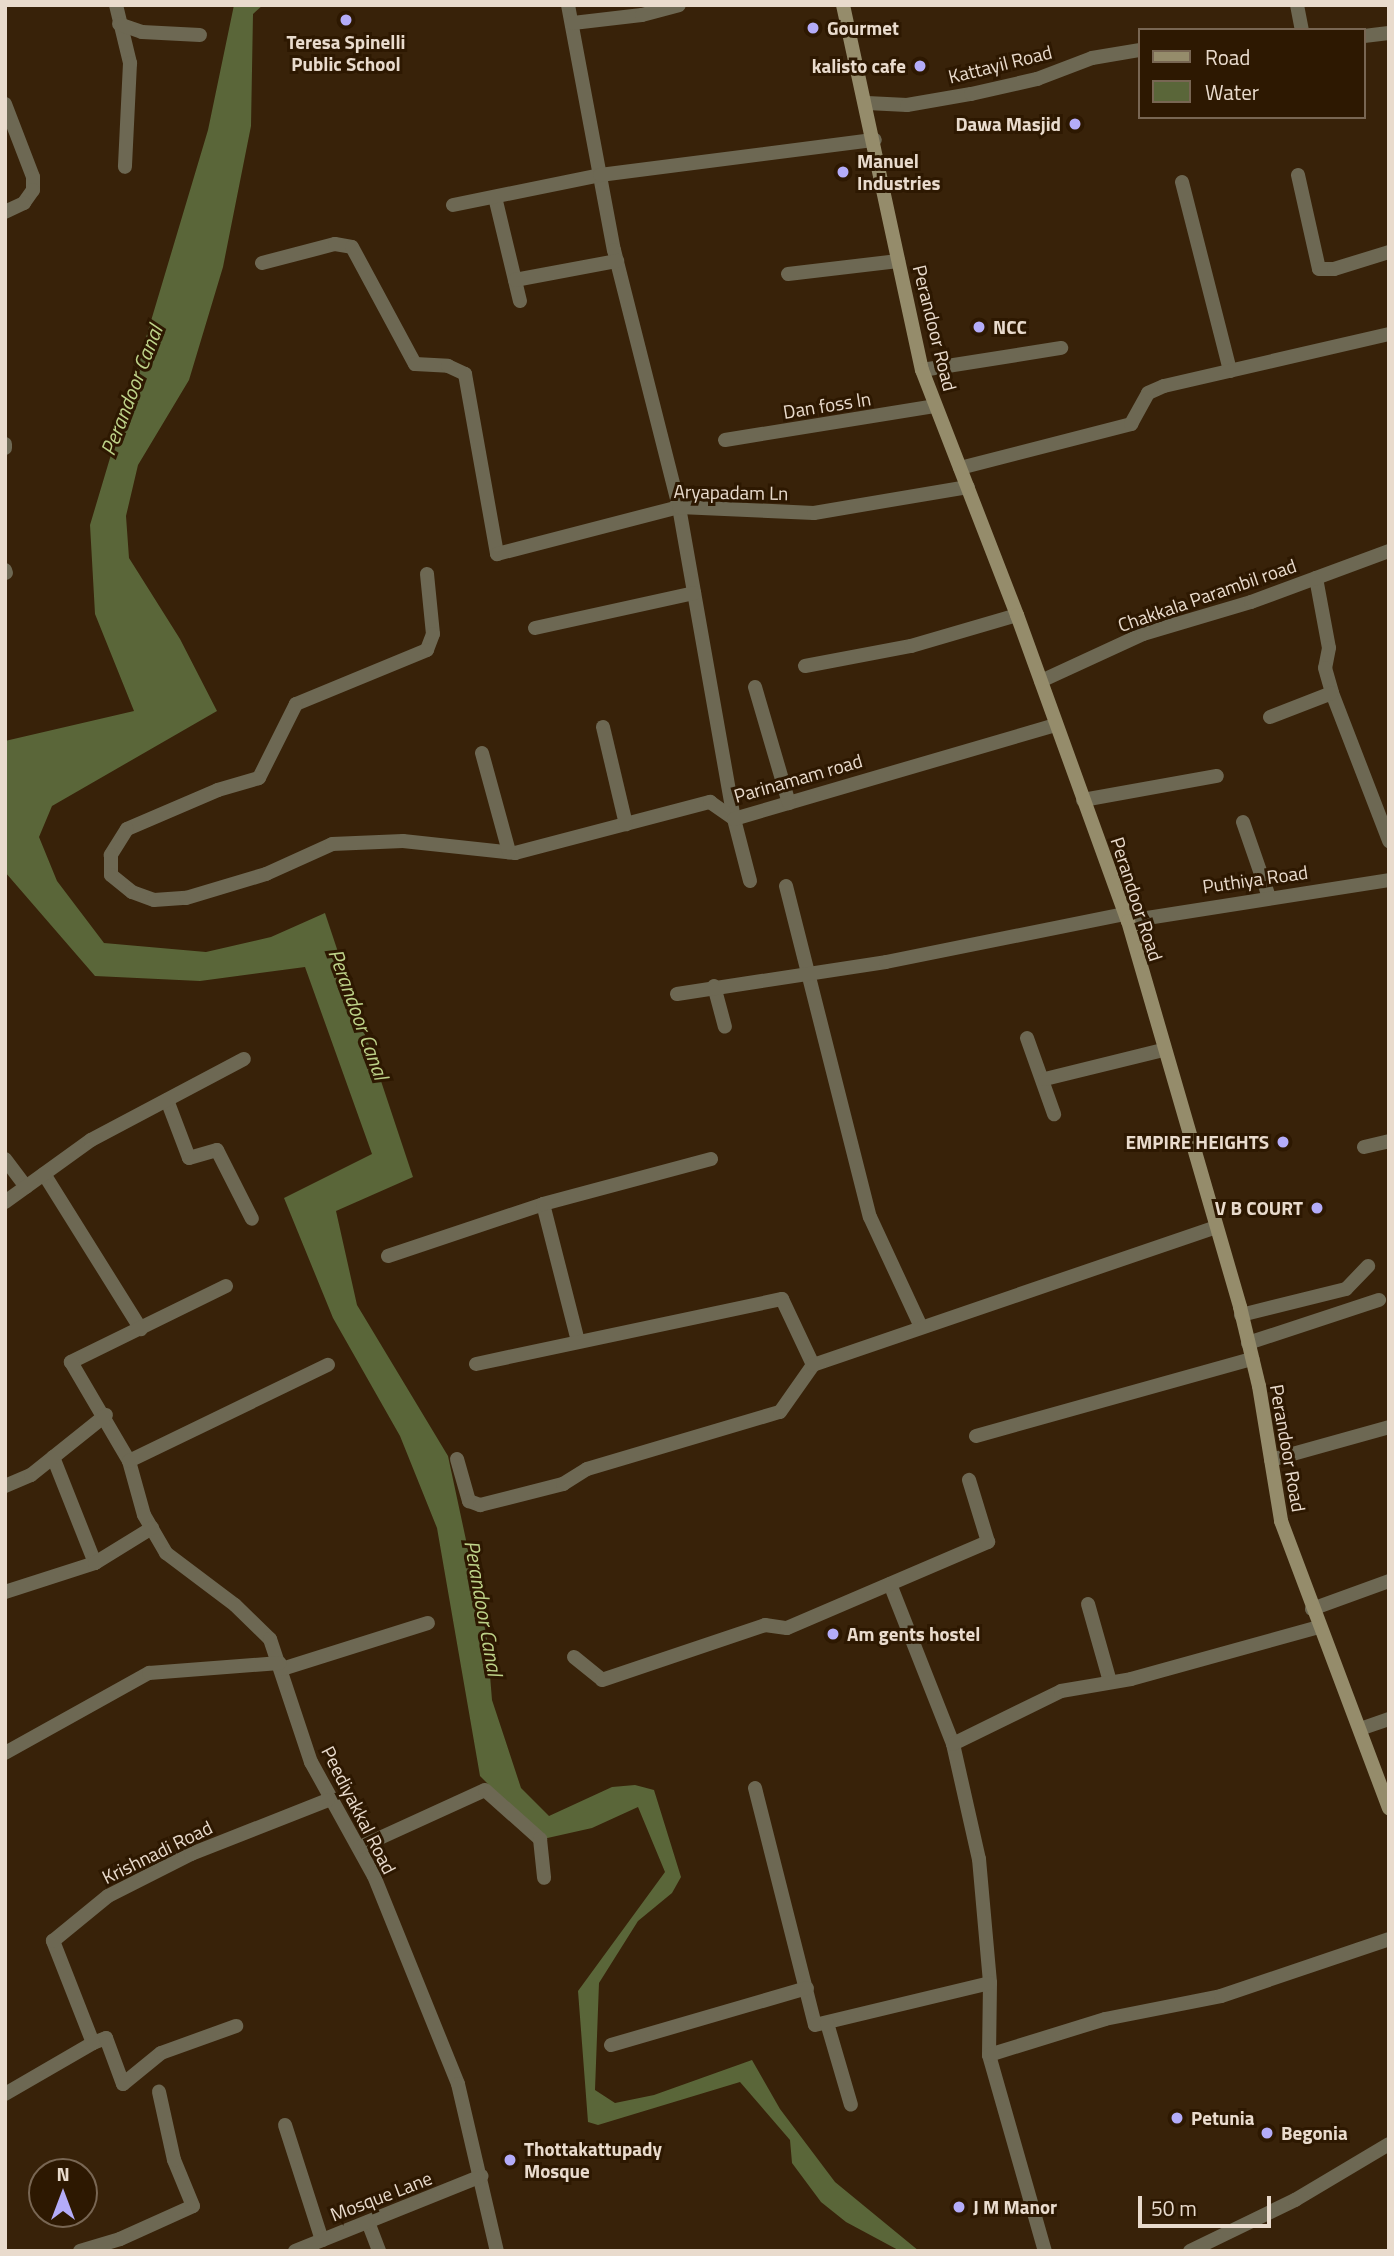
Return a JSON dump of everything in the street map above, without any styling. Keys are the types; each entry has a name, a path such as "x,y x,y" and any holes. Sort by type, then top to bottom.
{"main road":[{"name":"Perandoor Road","path":"843,5 875,139 922,370 1017,615 1126,917 1241,1315 1252,1359 1281,1521 1318,1627 1389,1808"}],"street":[{"path":"117,5 119,24 130,63 125,167"},
{"path":"568,5 617,261 679,507 734,820 750,881"},
{"path":"573,23 642,15 679,5"},
{"path":"1297,5 1302,28"},
{"path":"119,24 142,32 200,35"},
{"path":"1366,36 1389,33"},
{"name":"Kattayil Road","path":"867,103 906,105 971,94 1037,79 1092,58 1138,50"},
{"path":"5,104 33,177 33,190 24,203 5,212"},
{"path":"453,205 600,175 875,139"},
{"path":"1297,175 1318,269 1334,269 1389,251"},
{"path":"1182,182 1230,371"},
{"path":"495,197 520,301"},
{"name":"Aryapadam Ln","path":"262,263 335,244 352,247 415,364 448,366 465,373 497,554 679,507 814,513 968,487"},
{"path":"516,280 617,261"},
{"path":"788,274 898,261"},
{"path":"960,468 1131,424 1148,393 1389,334"},
{"path":"922,370 1061,348"},
{"name":"Dan foss ln","path":"725,440 934,406"},
{"name":"Chakkala Parambil road","path":"1041,681 1143,634 1316,578 1389,551"},
{"path":"427,574 433,634 427,650 296,704 259,778 218,790 127,829 111,855 111,875 132,892 154,900 210,894 332,844 403,841 512,853 482,753"},
{"path":"1316,578 1329,648 1325,668 1332,693 1389,841"},
{"path":"535,628 694,593"},
{"path":"804,666 911,646 1017,615"},
{"path":"755,687 789,803"},
{"path":"1270,718 1332,693"},
{"name":"Parinamam road","path":"512,853 710,802 734,820 1055,725"},
{"path":"603,727 626,824"},
{"path":"1083,800 1217,776"},
{"path":"1243,822 1269,897"},
{"name":"Puthiya Road","path":"677,994 714,986 912,957 1126,917 1389,880"},
{"path":"786,886 805,972 870,1217 921,1327"},
{"path":"714,986 725,1027"},
{"path":"1027,1038 1045,1079 1054,1114"},
{"path":"1045,1079 1163,1050"},
{"path":"5,1202 91,1140 244,1059"},
{"path":"167,1100 190,1158 217,1150 252,1219"},
{"path":"1364,1147 1389,1141"},
{"path":"5,1159 26,1187"},
{"path":"388,1256 543,1204 711,1159"},
{"path":"44,1174 141,1329 226,1286"},
{"path":"543,1204 578,1341"},
{"path":"457,1459 469,1501 495,1504 563,1484 587,1469 780,1412 813,1365 1216,1227"},
{"path":"1241,1315 1346,1289 1368,1266"},
{"path":"476,1364 782,1299 813,1365"},
{"path":"1248,1343 1379,1300"},
{"name":"Peediyakkal Road","path":"141,1329 71,1362 106,1415 129,1461 152,1528 166,1553 236,1605 270,1639 281,1666 293,1715 328,1800 360,1847 458,2084 482,2176 496,2251"},
{"path":"976,1436 1252,1359"},
{"path":"129,1461 328,1365"},
{"path":"5,1486 31,1475 106,1415"},
{"path":"1271,1460 1389,1427"},
{"path":"53,1457 95,1563"},
{"path":"574,1657 602,1680 765,1625 787,1628 988,1542 970,1480"},
{"path":"5,1592 95,1563 152,1528"},
{"path":"1312,1609 1389,1581"},
{"path":"890,1584 953,1744 979,1859 990,1983 989,2055 1045,2251"},
{"path":"1088,1604 1110,1682"},
{"path":"5,1753 149,1673 281,1666 428,1623"},
{"path":"953,1744 1061,1691 1110,1682 1318,1627"},
{"path":"1360,1729 1389,1719"},
{"path":"755,1788 815,2025 990,1983"},
{"path":"360,1847 485,1790 540,1839 544,1878"},
{"name":"Krishnadi Road","path":"93,2043 53,1941 108,1896 191,1854 328,1800"},
{"path":"989,2055 1105,2019 1221,1996 1389,1939"},
{"path":"611,2045 807,1988"},
{"path":"827,2023 851,2105"},
{"path":"6,2093 106,2038 123,2084 161,2053 236,2026"},
{"path":"80,2251 120,2239 193,2206 174,2160 159,2092"},
{"path":"285,2124 322,2240"},
{"path":"1190,2251 1296,2200 1389,2144"},
{"name":"Mosque Lane","path":"295,2251 482,2176"},
{"path":"368,2222 379,2251"}],"water":[{"name":"Perandoor Canal","path":"234,5 263,5 253,14 251,126 223,267 189,380 138,465 126,516 129,558 180,639 217,711 52,806 39,837 57,881 104,943 206,952 271,937 325,913 413,1177 336,1211 357,1305 448,1456 487,1638 492,1700 521,1788 549,1816 612,1787 635,1785 654,1790 681,1877 672,1893 638,1921 599,1983 595,2090 615,2103 654,2095 752,2060 780,2109 835,2182 919,2251 900,2251 846,2222 821,2202 792,2163 790,2140 740,2082 598,2125 588,2122 578,1991 665,1872 638,1807 592,1828 543,1839 480,1776 437,1528 400,1436 333,1318 284,1198 372,1154 305,967 200,981 95,976 5,872 5,741 134,711 95,614 90,525 208,130"}],"place":[{"name":"Teresa Spinelli Public School","path":"346,20"},
{"name":"Gourmet","path":"813,28"},
{"name":"kalisto cafe","path":"920,66"},
{"name":"Dawa Masjid","path":"1075,124"},
{"name":"Manuel Industries","path":"843,172"},
{"name":"NCC","path":"979,327"},
{"name":"EMPIRE HEIGHTS","path":"1283,1142"},
{"name":"V B COURT","path":"1317,1208"},
{"name":"Am gents hostel","path":"833,1634"},
{"name":"Petunia","path":"1177,2118"},
{"name":"Begonia","path":"1267,2133"},
{"name":"Thottakattupady Mosque","path":"510,2160"},
{"name":"J M Manor","path":"959,2207"}]}
